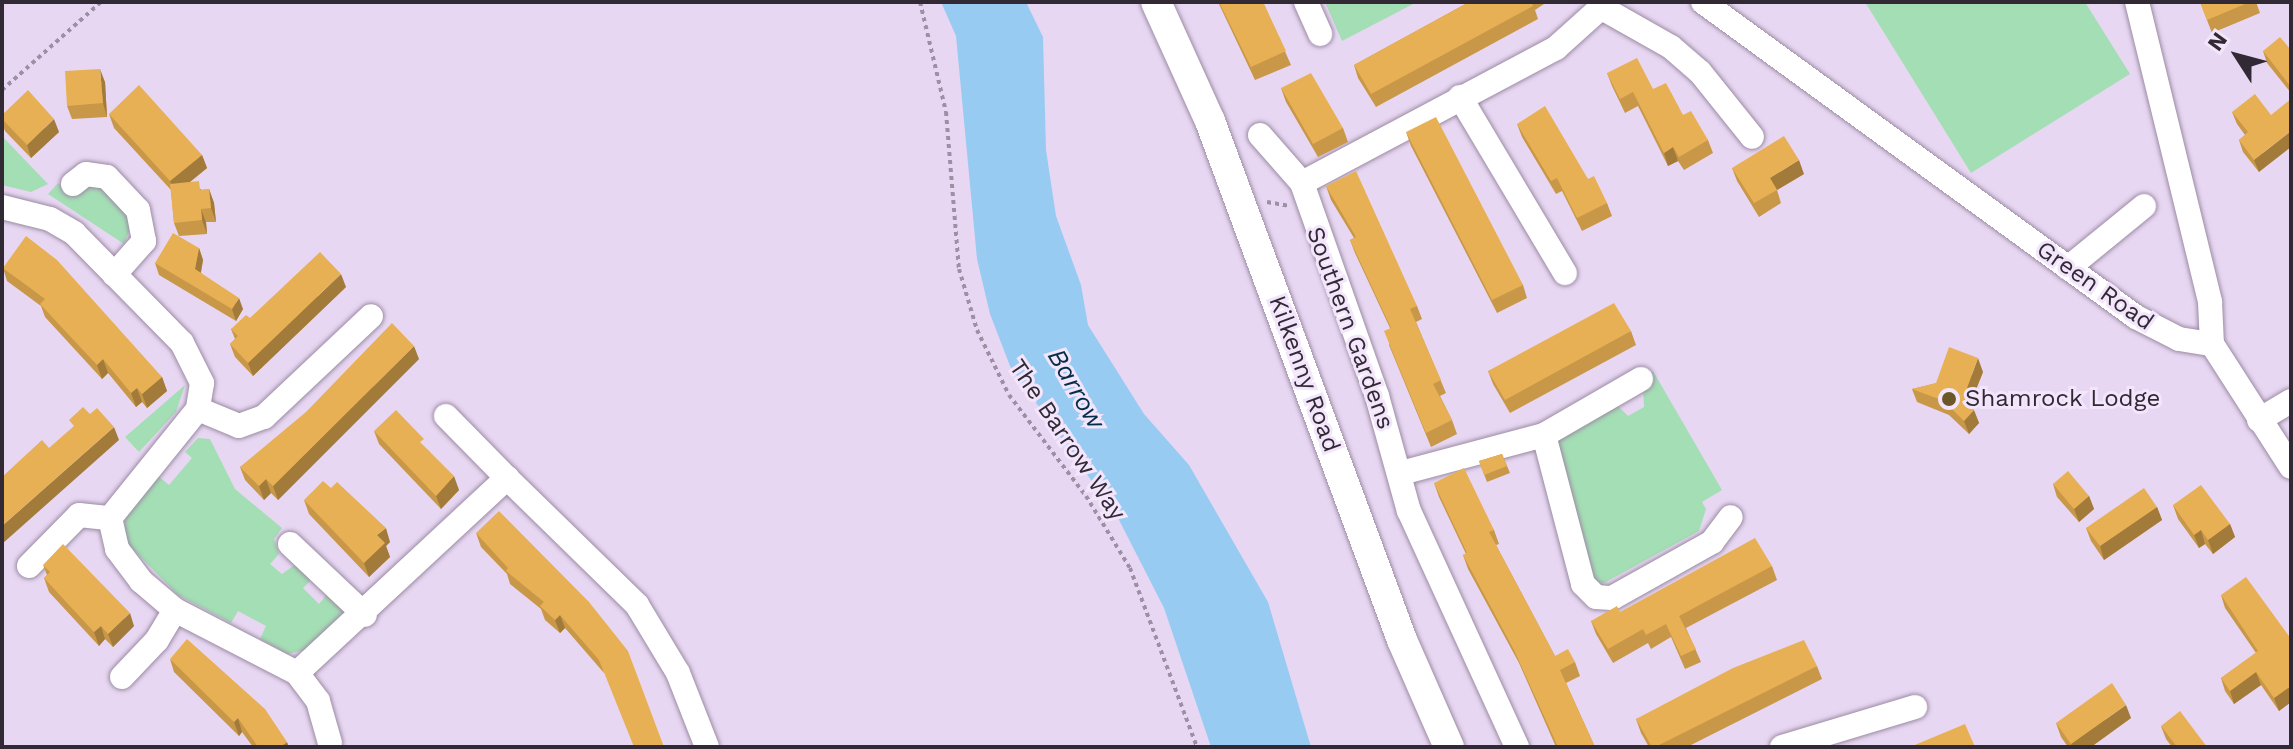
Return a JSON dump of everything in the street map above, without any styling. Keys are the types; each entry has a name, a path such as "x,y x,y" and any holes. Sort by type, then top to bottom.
{"main road":[{"name":"Kilkenny Road","path":"1156,2 1238,196 1402,640 1449,747"}],"street":[{"path":"1306,2 1320,34"},
{"name":"Green Road","path":"1703,2 2158,330 2212,344"},
{"path":"2137,2 2210,302 2212,344 2291,467"},
{"path":"1302,183 1556,48 1604,5 1671,47 1700,72 1752,137"},
{"path":"1460,97 1565,273"},
{"name":"Southern Gardens","path":"1260,135 1302,183 1308,209 1401,473 1409,511 1517,747"},
{"path":"73,184 86,174 107,177 138,210 144,241 134,258 114,275"},
{"path":"2068,268 2144,206"},
{"path":"2,207 50,219 74,233 182,343 202,383 198,409 110,518"},
{"path":"198,409 239,426 264,417 371,316"},
{"path":"1401,473 1544,435 1641,379"},
{"path":"2259,420 2291,401"},
{"path":"446,416 637,605 678,673 707,747"},
{"path":"1544,435 1583,584 1596,597 1612,598 1712,542 1731,517"},
{"path":"297,673 365,615 507,478"},
{"path":"29,566 79,515 110,518"},
{"path":"110,518 117,549 141,581 175,610 297,673 318,701 330,743"},
{"path":"290,544 365,615"},
{"path":"122,677 157,640 175,610"},
{"path":"1782,747 1915,707"}],"path":[{"path":"2,90 101,2"},
{"name":"The Barrow Way","path":"920,2 946,112 959,269 977,330 1009,395 1086,496 1130,568 1197,747"},
{"path":"1238,196 1308,209"}],"green space":[{"path":"1325,2 1417,2 1342,41"},
{"path":"1865,2 2085,2 2130,74 1971,173"},
{"path":"2,136 48,184 31,192 2,185"},
{"path":"92,180 99,181 133,222 124,244 48,194 58,183 72,197"},
{"path":"1653,371 1722,490 1702,502 1706,509 1699,531 1604,583 1595,582 1558,451 1559,433 1616,404 1628,416 1644,407 1643,386"},
{"path":"185,385 176,412 139,452 125,437"},
{"path":"198,438 210,439 235,489 282,528 274,539 279,554 270,564 282,574 296,564 314,577 303,588 319,604 328,593 344,611 308,649 288,654 260,639 266,626 238,611 231,623 178,595 122,538 126,516 157,475 169,485 192,458 185,452"}],"water":[{"name":"Barrow","path":"941,2 1026,2 1043,37 1046,150 1056,216 1081,285 1088,325 1144,414 1189,465 1268,602 1311,747 1211,747 1164,608 1118,518 1010,366 990,314 977,259 956,36"}],"building":[{"path":"1219,2 1263,2 1286,51 1251,67"},
{"path":"1469,2 1531,2 1533,6 1371,94 1354,65"},
{"path":"2200,2 2250,2 2207,20"},
{"path":"2280,37 2291,50 2291,87 2263,51"},
{"path":"1637,58 1653,89 1666,83 1683,115 1691,111 1708,140 1679,157 1673,147 1664,153 1633,92 1620,99 1607,73"},
{"path":"100,69 103,103 67,106 65,71"},
{"path":"1311,73 1343,128 1313,144 1281,88"},
{"path":"139,85 202,155 170,181 109,114"},
{"path":"28,90 54,119 27,145 2,119 2,115"},
{"path":"2255,94 2271,115 2291,99 2291,131 2254,160 2239,140 2248,132 2232,112"},
{"path":"1545,106 1588,179 1594,176 1607,203 1577,218 1557,178 1551,181 1517,124"},
{"path":"1436,117 1523,285 1492,300 1406,132"},
{"path":"1784,136 1799,160 1770,178 1777,190 1754,203 1732,168"},
{"path":"1356,171 1417,306 1410,309 1441,380 1433,384 1452,420 1426,433 1384,331 1391,328 1350,240 1356,237 1326,186"},
{"path":"199,181 200,190 209,189 211,208 201,209 202,220 174,223 170,184"},
{"path":"173,233 199,248 195,269 239,298 232,309 155,263"},
{"path":"26,236 57,260 162,377 142,394 137,388 131,393 103,359 97,365 40,304 45,299 3,268"},
{"path":"320,252 341,274 248,363 230,344 238,336 231,329 246,315 250,318"},
{"path":"1614,303 1631,331 1505,400 1488,371"},
{"path":"392,323 414,346 273,486 266,479 259,486 240,467 306,412"},
{"path":"1949,347 1978,358 1967,388 1972,392 1964,400 1974,410 1964,421 1944,401 1912,389 1936,383"},
{"path":"83,407 90,414 97,408 114,427 2,526 2,477 42,440 49,448 74,426 69,420"},
{"path":"396,410 424,439 420,442 454,476 436,496 374,431"},
{"path":"1502,454 1507,466 1484,475 1479,461"},
{"path":"1464,468 1494,530 1489,532 1555,656 1568,649 1575,662 1560,670 1595,747 1558,747 1514,650 1463,555 1467,553 1434,483"},
{"path":"2068,471 2089,496 2074,509 2053,484"},
{"path":"323,481 331,488 337,482 386,528 377,535 385,543 364,563 304,500"},
{"path":"2201,485 2230,524 2208,540 2201,530 2194,535 2173,505"},
{"path":"2144,488 2157,507 2100,546 2086,528"},
{"path":"499,511 589,602 628,651 664,747 634,747 599,660 560,615 555,620 540,606 544,602 506,571 508,568 476,533"},
{"path":"1755,538 1772,566 1679,616 1696,649 1681,656 1666,624 1646,635 1643,629 1608,649 1591,621 1617,606 1620,612"},
{"path":"63,544 130,613 108,634 101,626 94,632 44,578 50,572 43,565"},
{"path":"2246,577 2291,639 2291,686 2274,698 2256,672 2230,691 2221,678 2258,651 2221,595"},
{"path":"187,639 265,709 287,742 280,747 258,747 238,718 234,722 170,659"},
{"path":"1804,640 1817,666 1652,747 1636,719 1733,668"},
{"path":"2112,683 2126,705 2071,744 2056,723"},
{"path":"2180,711 2207,747 2177,747 2161,726"},
{"path":"1965,724 1975,747 1910,747"}],"place":[{"name":"Shamrock Lodge","path":"1949,399"}]}
